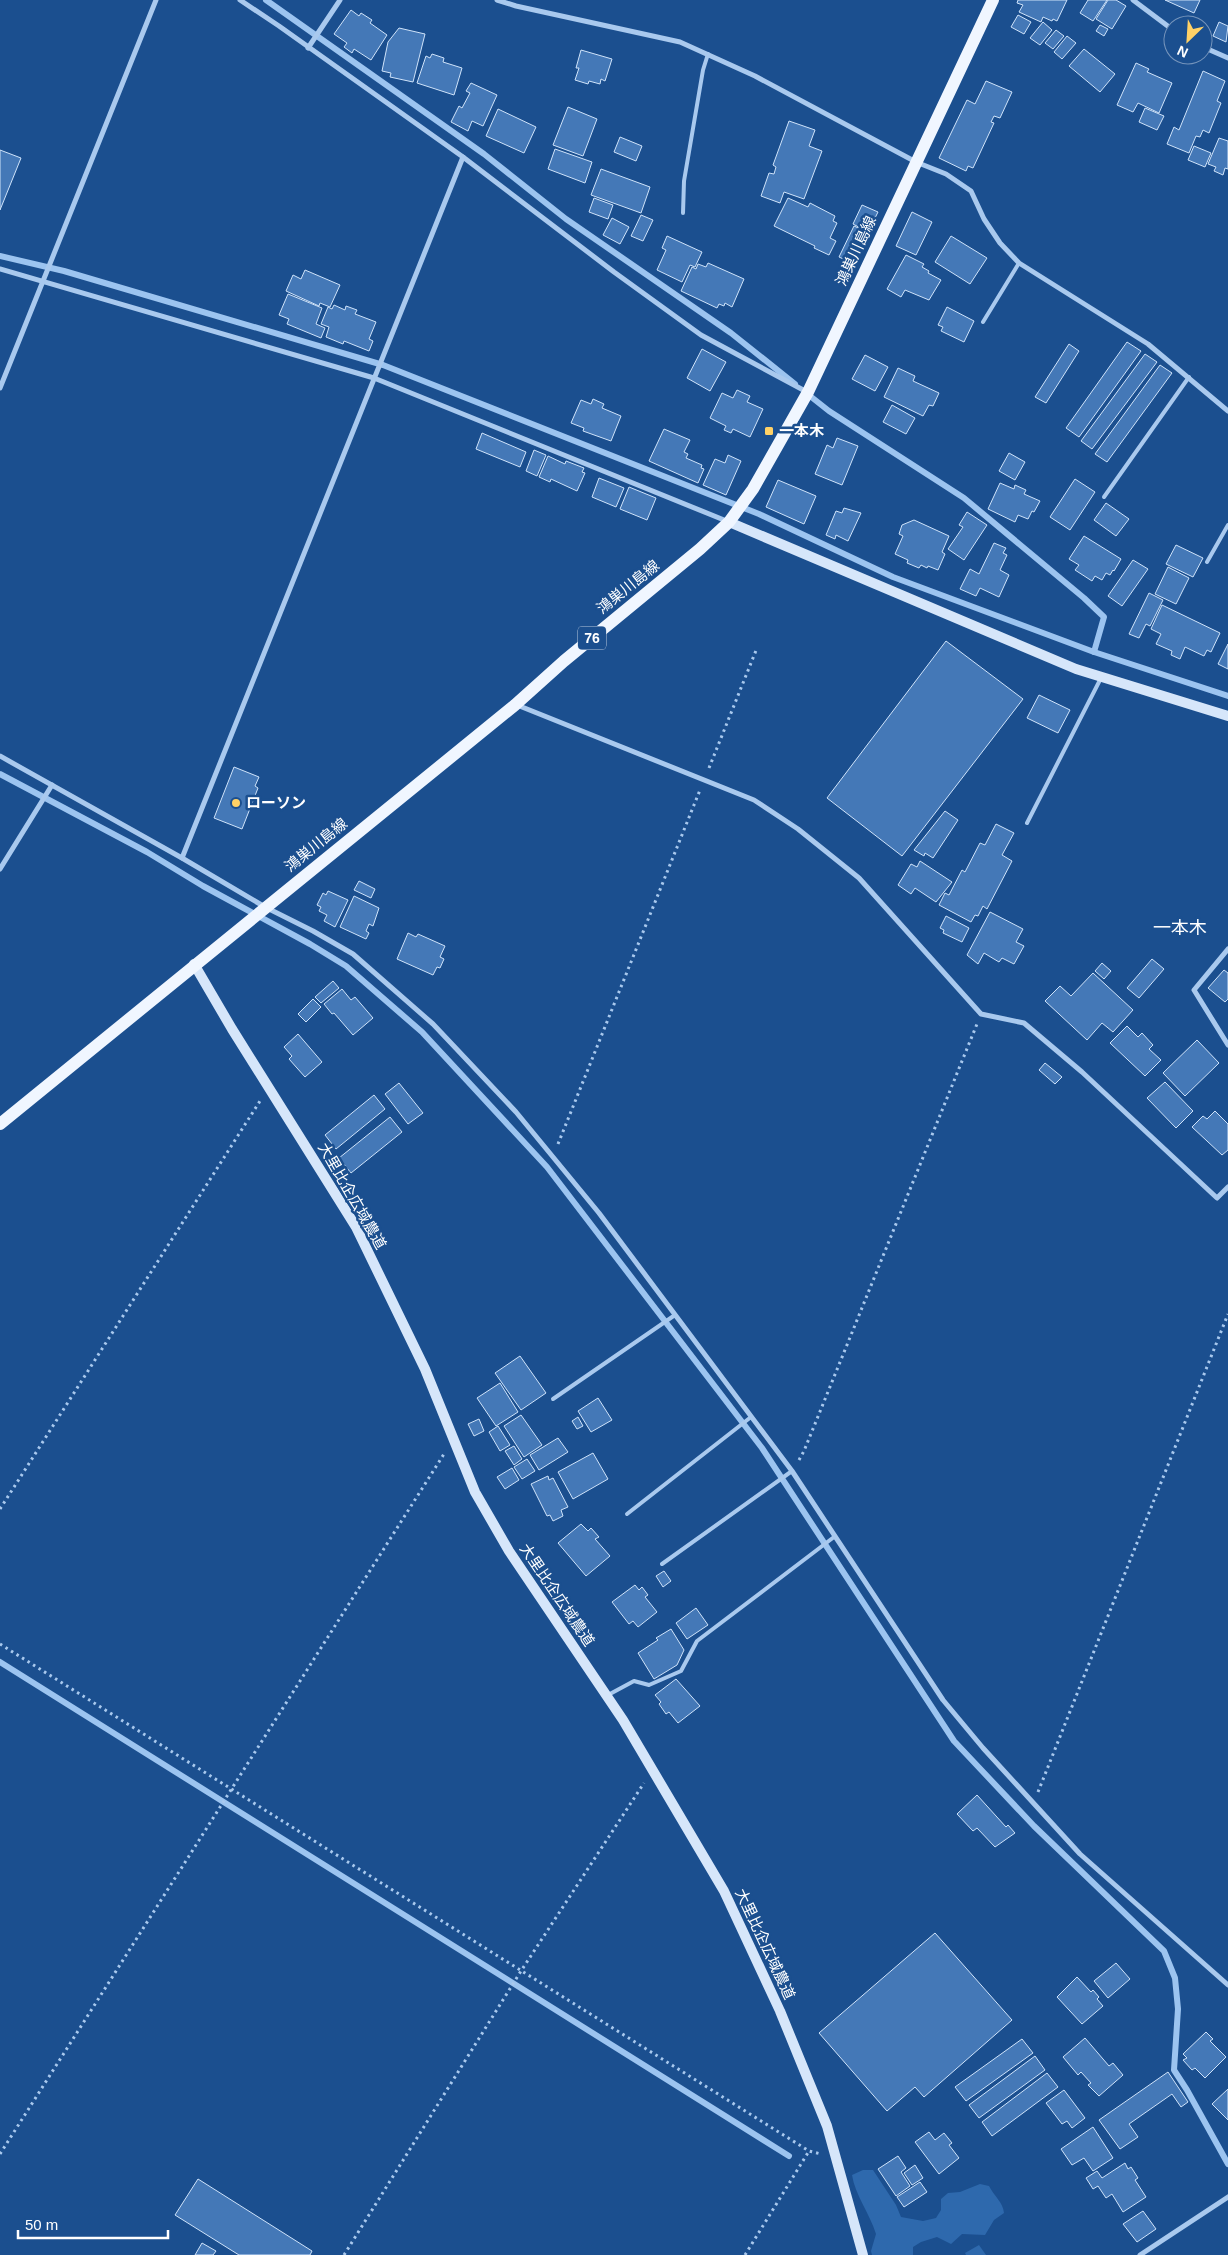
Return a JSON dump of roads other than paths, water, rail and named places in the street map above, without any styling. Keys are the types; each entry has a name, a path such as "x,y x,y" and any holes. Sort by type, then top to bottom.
{"main road":[{"name":"鴻巣川島線","path":"0,1124 515,704 564,661 700,550 729,522 752,489 808,392 993,0"}],"street":[{"path":"0,388 156,0"},
{"path":"240,0 463,157 614,272 701,335 808,392"},
{"path":"308,48 340,0"},
{"path":"497,0 516,6 680,42 755,76 916,162 946,174 971,191 984,219 1000,243 1019,263 1148,344 1228,412"},
{"path":"1133,0 1163,22"},
{"path":"1213,51 1228,58"},
{"path":"182,858 463,157"},
{"path":"0,269 374,378 729,522 968,624 1101,678 1228,716"},
{"path":"515,704 754,800 798,830 859,878 981,1014 1024,1023 1082,1072 1217,1198 1228,1187"},
{"path":"0,756 265,907 353,954 433,1024 516,1112 553,1156 675,1315 792,1471 943,1700 1033,1804 1080,1854 1228,1985"},
{"path":"0,869 52,785"},
{"path":"1228,948 1194,990 1228,1046"},
{"name":"大里比企広域農道","path":"194,964 232,1030 356,1227 425,1369 475,1492 509,1551 653,1770 724,1891 780,2011 827,2126 863,2255"},
{"path":"1140,2255 1228,2197"}],"lane":[{"path":"683,213 684,181 703,70 708,54"},
{"path":"983,322 1019,263"},
{"path":"1104,497 1189,377"},
{"path":"1207,562 1228,525"},
{"path":"1027,822 1101,678"},
{"path":"553,1399 675,1315"},
{"path":"627,1514 751,1416"},
{"path":"662,1564 792,1471"},
{"path":"606,1696 634,1681 649,1685 681,1671 697,1642 834,1537"}],"waterway":[{"path":"266,0 484,154 566,219 731,333 795,384"},
{"path":"0,256 64,271 383,365 759,514 893,577 1094,652 1228,696"},
{"path":"805,392 829,411 964,498 1084,598 1104,617 1094,652"},
{"path":"0,774 147,852 203,886 310,944 346,966 422,1032 547,1167 762,1448 954,1741 1034,1826 1164,1951 1175,1978 1178,2009 1174,2070 1228,2164"},
{"path":"0,1662 789,2156"}],"place":[{"name":"一本木","path":"769,431"},
{"name":"ローソン","path":"236,803"}],"district":[{"name":"一本木","path":"1180,928"}]}
